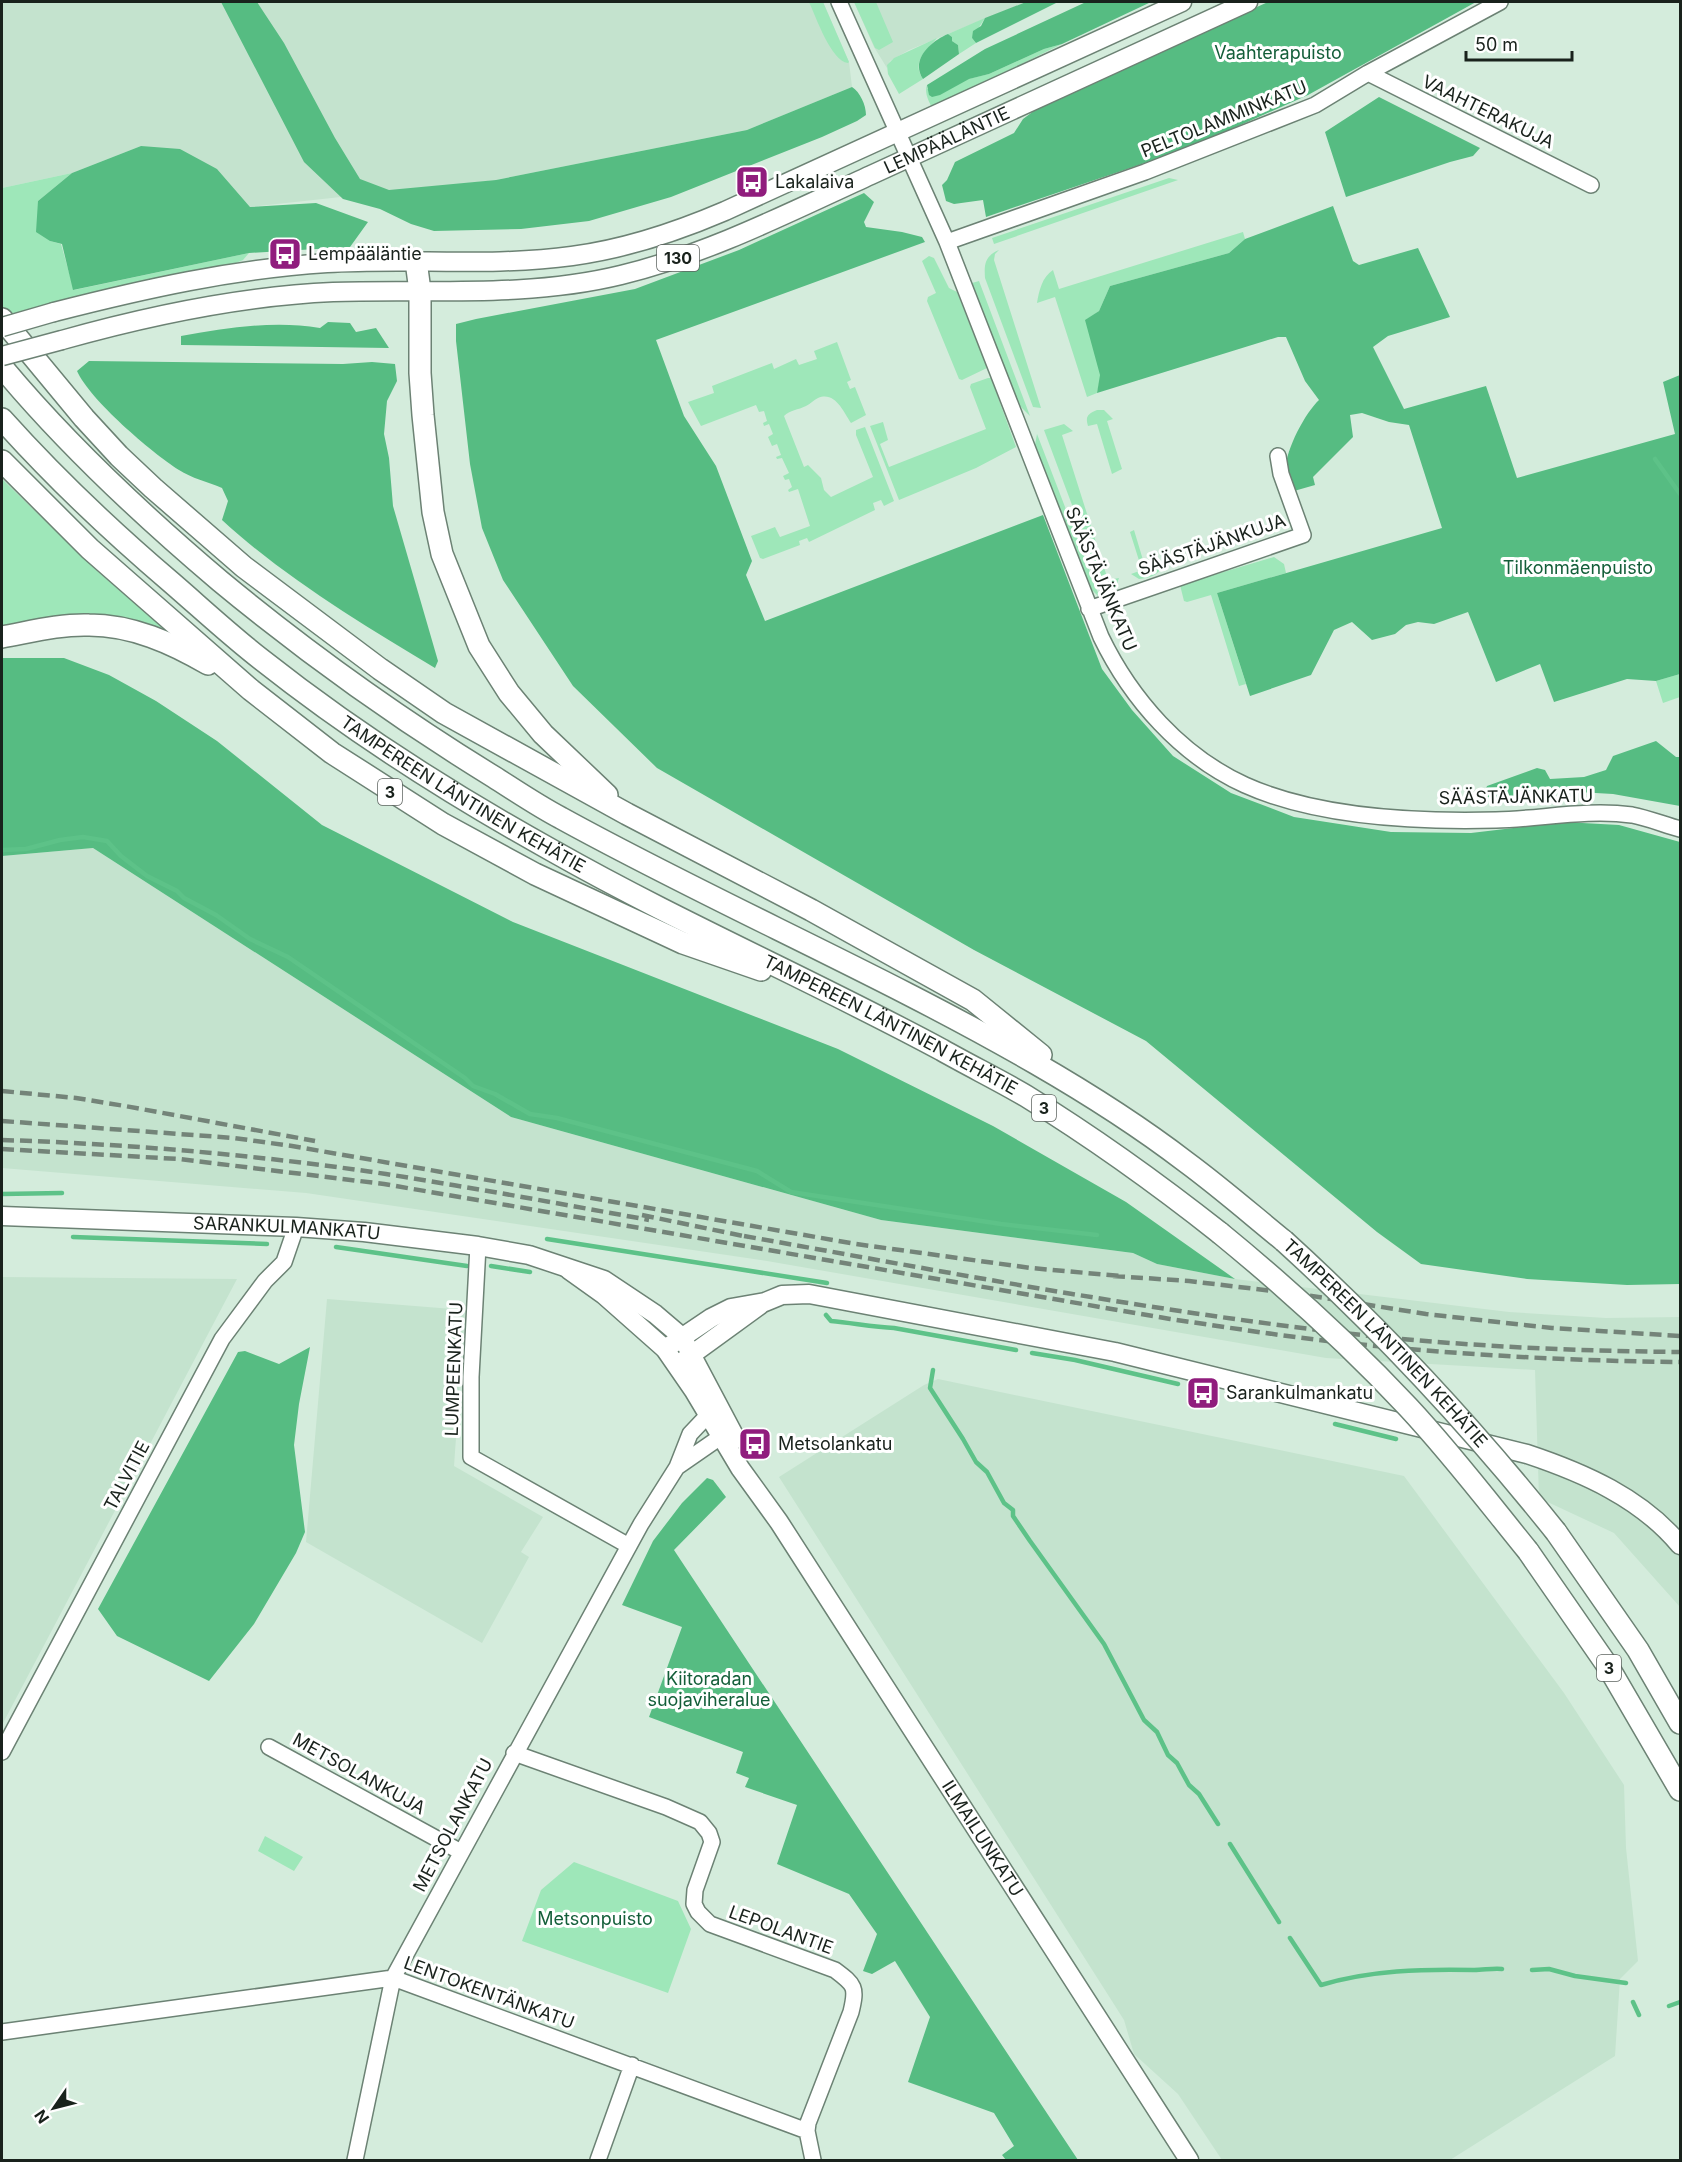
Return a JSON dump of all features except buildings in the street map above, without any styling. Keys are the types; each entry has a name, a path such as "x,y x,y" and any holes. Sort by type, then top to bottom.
{"highway":[{"path":"416,261 420,291 422,394 433,512 441,554 479,646 509,693 543,734 627,814"},
{"name":"3","path":"2,319 50,379 119,456 161,495 244,567 380,669 444,713 627,814 811,910 973,1000 1112,1111"},
{"name":"TAMPEREEN LÄNTINEN KEHÄTIE","path":"2,367 23,393 91,464 177,544 297,644 362,692 430,738 558,817 937,1009 1037,1064 1112,1111 1187,1163 1284,1241 1334,1287 1421,1374 1503,1466 1556,1532 1638,1650 1680,1723"},
{"name":"TAMPEREEN LÄNTINEN KEHÄTIE","path":"2,418 66,487 158,571 262,660 346,722 414,768 553,852 855,1003 1025,1095 1157,1183 1220,1233 1277,1280 1354,1352 1409,1408 1461,1467 1528,1551 1609,1668 1680,1790"},
{"name":"3","path":"2,461 90,549 251,690 332,753 387,790 443,824 535,874 683,943 855,1003"},
{"path":"2,637 52,628 90,625 134,631 192,655 251,690"}],"main road":[{"name":"LEMPÄÄLÄNTIE","path":"2,327 121,295 235,272 328,263 550,258 630,245 678,230 725,211 1182,2"},
{"name":"LEMPÄÄLÄNTIE","path":"2,356 149,317 233,301 330,292 487,292 557,286 619,276 707,247 1248,2"},
{"name":"SARANKULMANKATU","path":"2,1216 296,1227 364,1232 529,1254 604,1281 655,1314 682,1337"},
{"name":"SARANKULMANKATU","path":"569,1270 613,1303 665,1349 676,1365"},
{"path":"665,1349 711,1318 731,1308 765,1302 782,1295 809,1294 1115,1352 1527,1454 1564,1466 1602,1483 1664,1525 1680,1545"},
{"path":"676,1365 765,1302"},
{"name":"ILMAILUNKATU","path":"682,1337 693,1354 714,1412 726,1433 740,1468 775,1515 1189,2160"},
{"name":"ILMAILUNKATU","path":"676,1365 694,1391 714,1412"}],"street":[{"name":"SÄÄSTÄJÄNKATU","path":"839,2 947,242 1089,609 1113,661 1135,694 1161,723 1196,755 1245,785 1309,805 1372,816 1497,820 1564,813 1633,815 1680,829"},
{"name":"PELTOLAMMINKATU","path":"947,242 1144,172 1315,105 1368,73 1500,2"},
{"name":"VAAHTERAKUJA","path":"1368,73 1592,185"},
{"name":"SÄÄSTÄJÄNKUJA","path":"1089,609 1303,535 1281,474 1278,456"},
{"name":"TALVITIE","path":"2,1752 222,1339 265,1281 284,1262 296,1227"},
{"name":"LUMPEENKATU","path":"478,1246 471,1377 471,1457 629,1546"},
{"name":"METSOLANKATU","path":"355,2160 393,1978 629,1546 677,1467 690,1434 714,1412"},
{"name":"METSOLANKATU","path":"677,1467 726,1433"},
{"name":"METSOLANKUJA","path":"269,1747 461,1852"},
{"name":"LEPOLANTIE","path":"514,1753 666,1807 700,1822 709,1833 712,1842 695,1890 694,1904 698,1912 710,1924 835,1970 852,1983 855,1996 851,2012 812,2111 807,2131 813,2160"},
{"name":"LENTOKENTÄNKATU","path":"2,2032 393,1978 807,2131"},
{"path":"598,2160 632,2065"}],"shaded area":[{"path":"2,2 823,2 849,62 852,87 747,130 496,180 250,207 217,169 141,146 72,173 2,188"},
{"path":"854,2 1026,2 909,50 890,61 887,68 874,47"},
{"path":"93,848 511,1117 881,1220 1133,1253 1157,1264 1235,1279 1509,1312 1606,1318 1680,1317 1680,1607 1614,1533 1539,1498 1535,1370 1326,1358 767,1261 306,1193 2,1168 2,856"},
{"path":"2,1277 237,1279 2,1725"},
{"path":"327,1299 465,1310 454,1466 543,1517 521,1552 529,1557 482,1643 306,1542"},
{"path":"938,1379 1404,1476 1564,1693 1624,1785 1626,1848 1638,1961 1620,1979 1615,2056 1450,2160 1222,2160 1178,2094 1134,2054 1124,2020 779,1477 924,1385"}],"green space":[{"path":"221,2 257,2 284,43 335,138 360,179 389,190 496,180 747,130 852,87 862,99 866,115 822,137 671,197 589,221 521,229 434,231 411,224 380,209 343,199 304,162"},
{"path":"809,2 823,2 848,63 836,55 830,47"},
{"path":"854,2 876,2 893,42 879,50 875,48"},
{"path":"1026,2 1058,2 976,43 972,38 973,31 981,26 985,18"},
{"path":"1086,2 1151,2 1062,44 1044,49 989,74 969,79 940,95 932,97 929,95 927,85 985,49"},
{"name":"Vaahterapuisto","path":"1268,2 1476,2 1308,95 1189,148 986,217 983,200 954,204 946,201 942,185 947,180 955,162 1014,133 1023,119 1046,102"},
{"path":"985,18 972,38 976,43 959,54 958,45 948,34"},
{"path":"948,34 958,45 959,54 923,79 919,65 924,52 935,41"},
{"path":"937,38 919,62 923,79 899,94 888,74 887,65 894,58"},
{"path":"1062,44 932,108 926,94 927,85 927,89 989,74 1044,49"},
{"path":"1379,97 1480,148 1473,156 1346,197 1325,132"},
{"path":"141,146 180,149 217,169 250,207 316,203 368,222 350,247 249,253 73,290 62,244 50,241 36,232 38,201 72,173"},
{"path":"72,173 38,201 50,241 61,244 74,290 249,253 243,260 236,263 128,284 8,316 2,307 2,188"},
{"path":"1169,178 1178,180 994,244 992,238"},
{"path":"864,193 874,202 864,222 866,227 922,237 925,242 656,340 684,416 716,466 752,561 746,575 765,621 1043,515 1102,669 1132,710 1173,756 1231,793 1294,817 1391,832 1471,833 1564,822 1619,825 1680,842 1680,1284 1627,1285 1527,1279 1421,1264 1377,1232 1146,1041 974,950 657,768 573,686 503,580 482,528 470,464 456,324 635,289 739,250"},
{"name":"Tilkonmäenpuisto","path":"1333,206 1353,261 1359,265 1418,248 1450,317 1388,336 1373,347 1404,409 1486,386 1517,478 1675,434 1663,382 1680,375 1680,674 1656,681 1627,679 1554,702 1540,664 1496,682 1468,612 1434,624 1418,622 1406,625 1395,634 1372,640 1352,622 1334,630 1311,675 1250,696 1217,593 1442,528 1409,425 1389,422 1362,413 1350,415 1353,437 1313,477 1315,485 1294,491 1286,473 1288,455 1302,424 1319,400 1305,381 1286,337 1278,337 1097,393 1100,375 1085,320 1099,311 1110,286 1229,253 1245,239"},
{"path":"1243,232 1245,239 1229,253 1110,286 1099,311 1086,320 1101,375 1097,393 1087,397 1055,297 1037,303 1046,276 1053,270 1059,289"},
{"path":"999,250 994,260 1041,408 1033,407 985,278 986,261"},
{"path":"929,256 934,258 949,288 957,292 987,368 962,380 959,379 927,301 928,297 936,293 922,261"},
{"path":"979,281 1030,416 1019,405 972,283"},
{"path":"328,322 350,323 356,332 376,328 389,348 181,345 181,336 215,330 268,325 320,328"},
{"path":"837,342 851,380 847,382 850,389 855,387 866,415 851,423 838,403 829,397 824,397 784,416 804,467 808,465 821,478 824,490 831,497 873,477 856,435 856,430 865,427 894,501 884,506 881,500 873,503 875,510 809,542 807,538 799,541 800,545 763,559 760,558 751,536 775,527 780,537 810,526 798,489 789,492 788,490 792,487 789,479 785,480 783,476 789,473 782,458 777,459 776,457 781,455 777,444 772,446 768,437 773,434 769,424 764,426 763,423 767,421 764,411 759,412 756,405 701,426 688,402 714,393 712,386 772,363 774,369 796,359 799,365 817,359 814,351"},
{"path":"89,361 395,364 397,381 387,401 384,434 389,458 393,506 438,661 435,668 298,581 222,520 228,501 222,488 179,470 122,425 94,396 77,371"},
{"path":"991,378 1016,447 976,468 899,500 870,426 883,422 888,440 880,444 889,467 986,429 970,387 971,384"},
{"path":"1097,410 1104,410 1113,419 1107,421 1122,469 1112,474 1097,424 1088,426 1087,423 1088,416"},
{"path":"1064,424 1073,431 1062,435 1108,580 1119,578 1115,589 1106,596 1044,430"},
{"path":"1037,434 1100,598 1090,588 1039,462 1035,445"},
{"path":"2,479 95,569 172,637 2,629"},
{"path":"1134,530 1146,570 1162,565 1159,572 1150,577 1139,579 1131,574 1142,570 1130,532"},
{"path":"1274,557 1284,564 1286,573 1217,593 1246,684 1239,686 1211,595 1187,602 1184,601 1180,585"},
{"path":"2,658 64,658 109,675 156,701 217,741 322,825 513,922 838,1049 993,1126 1126,1202 1235,1279 1157,1264 1133,1253 881,1220 511,1117 93,848 2,856"},
{"path":"1680,674 1680,697 1663,703 1656,681"},
{"path":"1656,741 1676,757 1680,757 1680,806 1613,794 1561,791 1496,798 1486,797 1484,794 1487,786 1537,768 1545,770 1550,779 1584,777 1606,770 1613,756"},
{"path":"310,1347 294,1445 305,1532 296,1553 254,1624 209,1681 117,1636 98,1609 238,1352 245,1351 279,1364"},
{"name":"Kiitoradan suojaviheralue","path":"707,1478 713,1480 726,1497 674,1550 1078,2160 1006,2160 1002,2155 1014,2146 994,2113 908,2082 930,2017 895,1961 872,1974 863,1971 877,1934 849,1894 777,1864 797,1805 745,1787 749,1778 736,1773 743,1752 649,1717 682,1627 622,1605 653,1541 682,1503"},
{"path":"265,1836 303,1857 294,1871 258,1851"},
{"name":"Metsonpuisto","path":"574,1862 678,1901 691,1929 668,1993 522,1941 541,1890"}],"waterway":[{"path":"1655,459 1680,494"},
{"path":"2,850 26,849 60,840 83,837 107,841 121,856 147,876 177,891 184,898 216,915 250,939 288,957 465,1078 473,1086 495,1094 530,1114 557,1118 757,1171 791,1192 1001,1224 1097,1235"},
{"path":"2,1194 62,1193"},
{"path":"73,1237 267,1244"},
{"path":"547,1239 827,1283"},
{"path":"336,1247 467,1266"},
{"path":"491,1266 530,1272"},
{"path":"826,1315 831,1321 894,1328 1016,1350"},
{"path":"1032,1353 1075,1360 1178,1384"},
{"path":"933,1370 930,1388 976,1462 987,1472 1004,1503 1013,1510 1013,1516 1104,1644 1144,1720 1157,1732 1168,1755 1177,1763 1189,1785 1199,1794 1218,1824"},
{"path":"1335,1424 1396,1439"},
{"path":"1230,1844 1279,1922"},
{"path":"1290,1938 1321,1985 1359,1976 1397,1972 1502,1969"},
{"path":"1532,1970 1549,1969 1575,1976 1626,1983"},
{"path":"1633,2002 1639,2015"},
{"path":"1669,2006 1680,2002"}],"railway":[{"path":"2,1091 76,1098 315,1141"},
{"path":"2,1121 234,1138 292,1146 856,1244 1031,1268 1120,1276"},
{"path":"2,1140 98,1144 290,1161 419,1179 649,1220"},
{"path":"2,1149 179,1159 384,1184 1170,1319 1310,1339 1396,1348 1558,1359 1680,1362"},
{"path":"642,1215 748,1237"},
{"path":"744,1236 1048,1290 1277,1325 1476,1345 1680,1352"},
{"path":"1113,1276 1189,1281 1306,1295 1426,1314 1552,1328 1680,1336"}],"place":[{"name":"Lakalaiva","path":"752,182"},
{"name":"Lempääläntie","path":"285,254"},
{"name":"Sarankulmankatu","path":"1203,1393"},
{"name":"Metsolankatu","path":"755,1444"}]}
